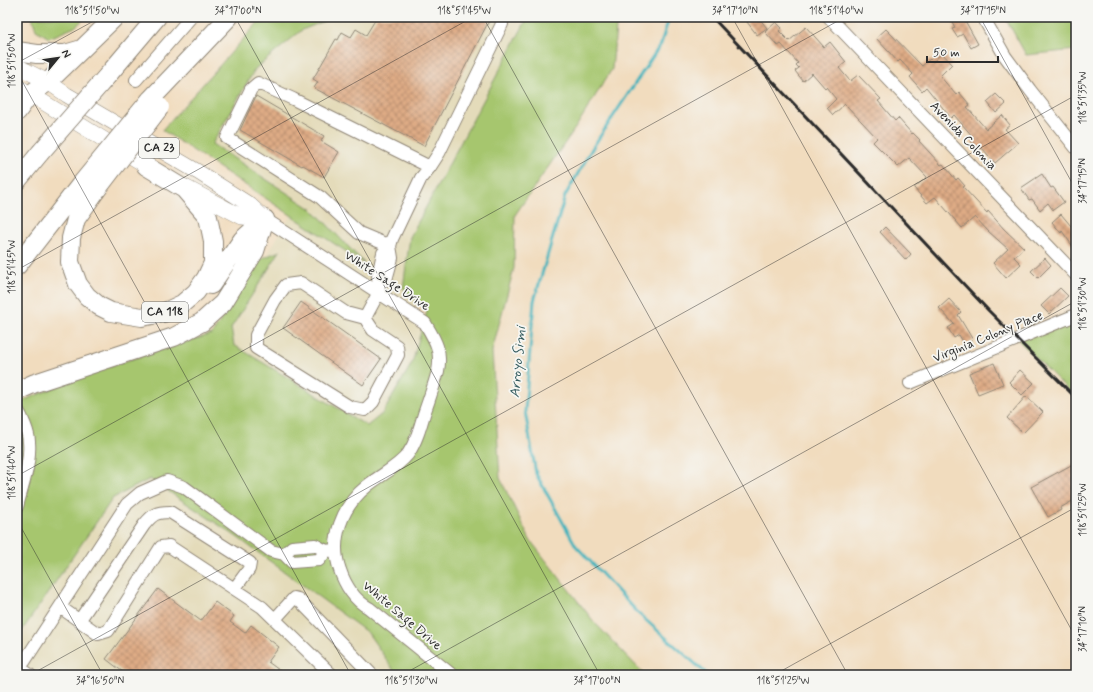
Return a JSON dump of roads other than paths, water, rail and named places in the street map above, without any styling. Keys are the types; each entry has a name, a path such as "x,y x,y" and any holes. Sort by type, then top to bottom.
{"highway":[{"path":"17,112 23,90 48,82 115,17"},
{"path":"17,181 157,17"},
{"name":"CA 118","path":"146,166 184,189 208,218 213,241 213,263 206,278 196,292 182,304 163,313 142,317 111,312 99,306 87,296 78,284 70,262 71,238 76,219 88,188 155,103 229,17"},
{"path":"17,51 37,54 65,54 83,49"},
{"path":"17,266 88,188"},
{"path":"182,304 209,288 242,240 265,219"},
{"path":"17,391 35,383 174,337 202,322 223,303 255,251 265,219"}],"main road":[{"name":"CA 23","path":"17,66 48,82 67,95 205,176 250,205 265,219"},
{"name":"CA 118","path":"23,90 146,166"},
{"path":"146,166 242,217 265,219"}],"street":[{"path":"136,80 191,17"},
{"path":"364,318 379,287 386,280 392,258 390,246 392,239 421,178 430,168 439,152 502,24 501,17"},
{"name":"Avenida Colonia","path":"830,17 1076,275"},
{"path":"983,17 1005,56 1076,148"},
{"path":"390,246 359,233 320,197 227,138 251,89 258,83 430,168"},
{"name":"White Sage Drive","path":"265,219 379,287 425,323 437,345 440,361 438,371 412,447 403,459 367,486 350,503 340,524 337,542 331,550 349,589 364,606 369,608 452,675"},
{"path":"301,283 346,313 364,318 373,330 397,346 398,355 373,402 365,410 350,407 256,348 256,335 286,285 301,283"},
{"name":"Virginia Colony Place","path":"910,383 1024,338 1076,315"},
{"path":"17,409 29,440 29,457 17,507"},
{"path":"30,675 17,665 24,662 126,504 140,493 168,481 184,486 271,551 284,554 292,562 319,560 331,550"},
{"path":"79,621 144,525 152,516 160,512 170,512 250,563 249,569 235,588"},
{"path":"60,607 98,634 108,631 161,548 169,546 262,607 332,675"},
{"path":"274,619 294,598 298,599 372,675"}],"waterway":[{"name":"Arroyo Simi","path":"669,17 661,44 593,147 565,196 534,301 525,411 536,474 576,546 640,615 708,675"}],"railway":[{"path":"712,17 988,310 1076,398"}]}
